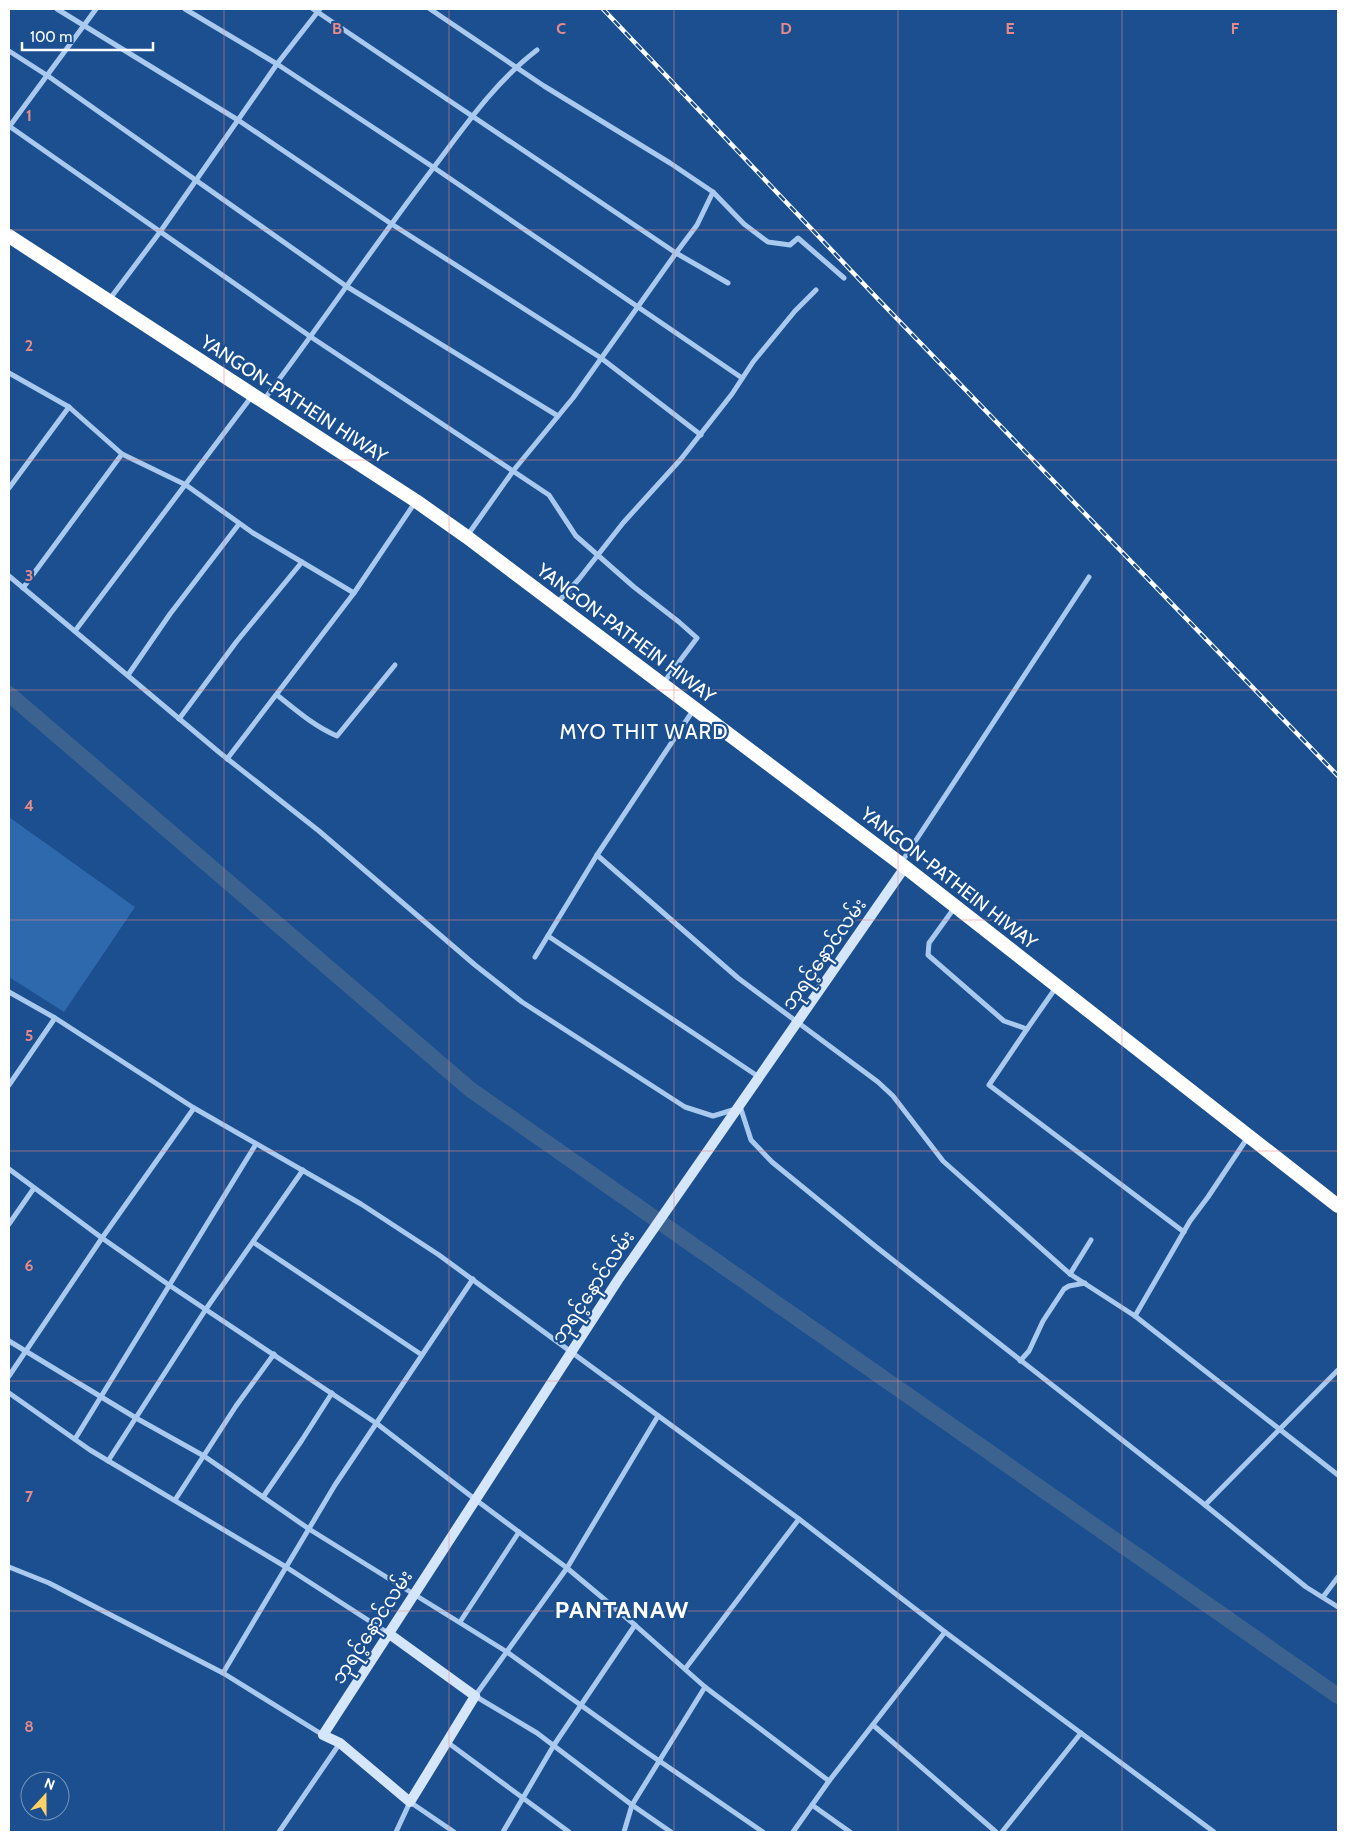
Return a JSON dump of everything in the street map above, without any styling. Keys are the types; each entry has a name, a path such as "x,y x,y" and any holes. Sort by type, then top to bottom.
{"highway":[{"name":"YANGON-PATHEIN HIWAY","path":"9,236 416,501 467,537 903,866 1338,1206"}],"street":[{"path":"57,9 238,120 390,223 601,358 675,413 701,435"},
{"path":"96,9 9,127 311,337 549,495 576,536 697,638 663,684"},
{"path":"185,9 277,64 433,167 742,378"},
{"path":"430,9 544,86 670,163 713,192 744,224 768,242 790,246 798,238 844,278"},
{"path":"109,300 160,232 317,10 472,117 676,253 728,284"},
{"path":"75,631 186,485 311,337 390,223 472,117 516,66 537,50"},
{"path":"9,51 197,179 346,286 558,416"},
{"path":"467,537 513,471 558,416 697,225 713,192"},
{"path":"556,603 579,579 597,554 682,460 759,355 816,290"},
{"path":"9,373 69,407 122,454 186,485 239,524 354,593"},
{"path":"9,488 69,407"},
{"path":"23,588 122,454"},
{"path":"227,759 354,593 416,501"},
{"path":"128,675 170,614 239,524"},
{"path":"179,719 237,641 302,562"},
{"path":"9,576 227,759 319,831 475,965 522,1002 685,1107 713,1116 737,1108 751,1140 772,1162 875,1246 1205,1505 1306,1587 1338,1607"},
{"path":"903,866 1089,577"},
{"path":"277,696 321,729 337,736 395,665"},
{"path":"535,957 597,855 694,708"},
{"path":"597,855 738,978 878,1082 893,1096 943,1161 1070,1274 1135,1316 1338,1475"},
{"name":"ဘုရင့်နောင်လမ်း","path":"323,1735 618,1280 798,1022 903,866"},
{"path":"956,907 929,943 928,955 1004,1021 1027,1029"},
{"path":"548,936 760,1077"},
{"path":"1057,986 989,1085 1184,1232"},
{"path":"9,992 55,1018 194,1108 361,1204 473,1279 798,1519 945,1632 1214,1832"},
{"path":"9,1085 55,1018"},
{"path":"9,1376 102,1238 194,1108"},
{"path":"1135,1316 1184,1232 1248,1136"},
{"path":"75,1439 256,1144"},
{"path":"9,1169 169,1285 376,1423 567,1568 705,1687 829,1781"},
{"path":"108,1461 206,1309 303,1170"},
{"path":"9,1224 34,1188"},
{"path":"1070,1274 1091,1240"},
{"path":"253,1242 422,1355"},
{"path":"223,1673 309,1529 376,1423 473,1279"},
{"path":"1020,1361 1029,1351 1043,1321 1064,1289 1068,1286 1085,1283"},
{"path":"9,1341 136,1418 204,1456 309,1529 460,1622 506,1652 763,1832"},
{"path":"174,1500 274,1354"},
{"path":"1205,1505 1338,1370"},
{"path":"9,1392 108,1461 286,1567 388,1633 475,1696 537,1733 670,1832"},
{"path":"263,1497 332,1393"},
{"path":"396,1832 410,1802 475,1696 567,1568 658,1416"},
{"path":"686,1669 798,1519"},
{"path":"460,1622 519,1532"},
{"path":"9,1567 49,1583 223,1673 323,1735 340,1743 410,1802 454,1832"},
{"path":"1323,1597 1338,1577"},
{"path":"503,1832 554,1745 635,1625"},
{"path":"793,1832 829,1781 945,1632"},
{"path":"624,1832 632,1805 705,1687"},
{"path":"873,1724 996,1832"},
{"path":"1002,1832 1081,1733"},
{"path":"447,1742 569,1832"},
{"path":"279,1832 340,1743"},
{"path":"812,1804 850,1832"}],"shaded area":[{"path":"9,817 135,907 64,1012 9,977"}],"waterway":[{"path":"9,694 471,1090 1338,1696"}],"railway":[{"path":"603,9 877,298 1338,776"}],"district":[{"name":"MYO THIT WARD","path":"644,731"},
{"name":"PANTANAW","path":"622,1609"}]}
